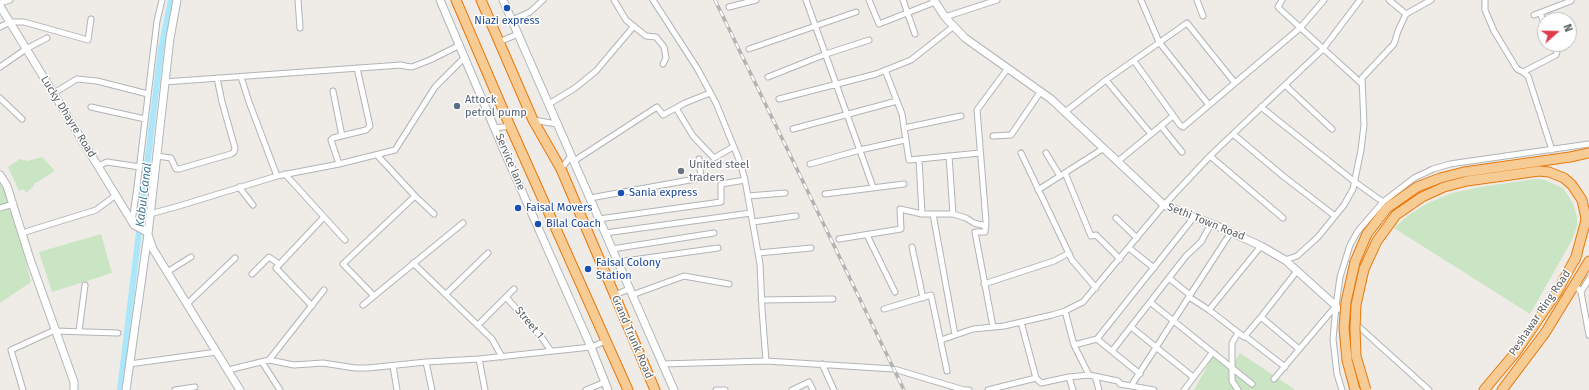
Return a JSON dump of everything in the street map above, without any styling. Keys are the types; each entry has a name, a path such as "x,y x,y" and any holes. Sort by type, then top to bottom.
{"highway":[{"path":"456,0 510,126 628,390"},
{"name":"Grand Trunk Road","path":"481,0 534,120 561,169 655,390"},
{"path":"1355,390 1347,360 1344,328 1346,302 1355,262 1367,234 1387,208 1417,187 1440,178 1464,172 1589,153"},
{"path":"1366,390 1356,356 1355,328 1356,305 1364,269 1377,241 1396,215 1422,197 1467,181 1539,171 1556,174 1564,178 1572,185 1582,200 1584,207 1585,224 1575,260"},
{"name":"Peshawar Ring Road","path":"1484,390 1516,352 1557,292 1589,231"},
{"name":"Peshawar Ring Road","path":"1502,390 1578,289 1589,261"}],"street":[{"path":"0,5 10,0"},
{"path":"132,222 140,167 156,21 162,0"},
{"path":"126,390 146,232 150,214 164,82 177,0"},
{"path":"298,0 300,28"},
{"name":"Service lane","path":"440,0 591,347 608,390"},
{"path":"503,0 674,390"},
{"path":"512,20 530,12 543,0"},
{"path":"614,0 626,20 646,36 656,37 664,47 666,58 664,64"},
{"path":"652,0 697,68 710,93 745,180 760,264 766,361"},
{"path":"729,6 756,0"},
{"path":"806,0 873,187"},
{"path":"869,0 878,24 935,1"},
{"path":"903,0 916,34"},
{"path":"945,17 997,0"},
{"path":"1141,0 1159,42 1209,105"},
{"path":"1197,0 1203,16"},
{"path":"1282,0 1278,7 1362,84"},
{"path":"1134,61 1180,125 1183,127 1300,28 1324,0"},
{"path":"941,340 973,329 1021,322 1065,311 1083,302 1164,205 1210,156 1323,49 1360,0"},
{"path":"1389,0 1406,14"},
{"path":"1284,260 1297,256 1318,237 1344,205 1353,189 1355,182 1364,125 1362,78 1394,44 1406,14 1431,0"},
{"path":"1485,0 1485,10 1494,31 1517,69 1528,76 1552,150"},
{"name":"Sethi Town Road","path":"935,1 945,17 965,38 1041,91 1164,205 1231,232 1261,246 1284,260 1429,390"},
{"path":"1542,12 1571,1"},
{"name":"Lucky Dhayre Road","path":"0,5 132,222 136,228 146,232"},
{"path":"749,49 856,12"},
{"path":"0,27 10,22 24,22 88,40 91,19"},
{"path":"1065,112 1106,80 1187,23 1235,83"},
{"path":"549,104 575,88 596,71 634,26"},
{"path":"779,99 836,85 912,60 954,26"},
{"path":"499,42 518,34"},
{"path":"0,68 26,49 47,38"},
{"path":"768,77 826,54 869,40"},
{"path":"164,82 401,64 412,67 460,45"},
{"path":"1523,72 1556,55 1557,52"},
{"path":"150,214 276,176 339,164 377,155 397,148 435,88 465,57"},
{"path":"339,164 331,140 366,130 370,126 357,68"},
{"path":"993,327 975,232 985,232 986,226 977,110 1008,68"},
{"path":"885,70 902,114 909,160 980,153"},
{"path":"242,76 249,102 276,176"},
{"path":"157,156 171,158 176,168 179,169 234,152 235,148 217,78"},
{"path":"54,94 77,79 97,81 148,94"},
{"path":"1106,80 1152,134"},
{"path":"1285,85 1332,129"},
{"path":"333,91 342,136"},
{"path":"993,136 1011,135 1041,91"},
{"path":"561,169 573,158 657,107 663,115 710,93"},
{"path":"0,98 22,119"},
{"path":"793,129 897,101"},
{"path":"91,107 145,119"},
{"path":"1262,107 1355,182 1383,202"},
{"path":"676,108 693,136 714,158 733,148"},
{"path":"904,128 961,116"},
{"path":"1118,162 1174,116"},
{"path":"534,120 557,124"},
{"path":"495,128 510,126"},
{"path":"1161,126 1182,152"},
{"path":"1234,134 1283,176 1335,216"},
{"path":"810,164 860,150 906,140"},
{"path":"1342,390 1337,374 1333,339 1340,277 1350,245 1358,232 1383,202 1414,178 1442,166 1466,160 1589,144"},
{"path":"1038,190 1104,148"},
{"path":"1046,153 1063,175 1091,236 1096,235 1120,259"},
{"path":"1021,154 1072,260 1096,288"},
{"path":"377,155 434,214"},
{"path":"948,156 953,214"},
{"path":"1210,156 1283,218"},
{"path":"590,198 701,178 699,159"},
{"path":"919,159 922,214"},
{"path":"98,166 108,162 140,167"},
{"path":"285,174 345,240"},
{"path":"0,175 7,186 55,331 74,382 74,390"},
{"path":"599,219 721,202 721,184 745,180"},
{"path":"825,194 904,184"},
{"path":"239,187 254,205"},
{"path":"748,196 785,193"},
{"path":"22,233 96,210 116,195"},
{"path":"374,296 343,264 415,196"},
{"path":"0,208 13,204"},
{"path":"839,239 902,230 900,209 922,214 953,214 966,218 974,223 986,226"},
{"path":"605,233 751,213"},
{"path":"933,214 955,335"},
{"path":"753,222 796,216"},
{"path":"312,306 276,268 324,217"},
{"path":"1074,345 1097,339 1194,217"},
{"path":"1116,218 1137,238"},
{"path":"363,305 463,223"},
{"path":"1112,351 1186,256 1201,242 1211,224"},
{"path":"146,232 153,249 240,390"},
{"path":"1131,386 1174,322 1231,232"},
{"path":"612,249 714,233"},
{"path":"867,235 895,292"},
{"path":"1209,310 1261,246"},
{"path":"912,247 923,298"},
{"path":"618,262 718,248"},
{"path":"758,252 811,248"},
{"path":"1129,248 1154,268"},
{"path":"446,294 488,252"},
{"path":"984,284 1054,261 1069,253"},
{"path":"167,272 191,257"},
{"path":"252,274 270,257 279,264"},
{"path":"187,304 235,258"},
{"path":"414,263 492,339 502,357"},
{"path":"1246,336 1297,271"},
{"path":"615,295 631,292 684,276 729,284"},
{"path":"1169,278 1238,334 1244,337 1246,336 1285,366"},
{"path":"1589,279 1578,289 1589,335"},
{"path":"79,331 85,285"},
{"path":"478,325 514,289"},
{"path":"268,360 324,290"},
{"path":"884,309 931,295 947,371"},
{"name":"Street 1","path":"506,297 542,338 551,351"},
{"path":"762,300 833,299"},
{"path":"1150,302 1252,384"},
{"path":"1274,379 1336,306"},
{"path":"1065,311 1074,345 1099,390"},
{"path":"1262,317 1299,349"},
{"path":"1021,322 1036,378 1041,383 1069,377 1092,376 1118,381 1120,384 1154,390"},
{"path":"1131,327 1193,377"},
{"path":"23,390 11,350 55,331 118,333"},
{"path":"1238,334 1232,343 1232,381 1238,390"},
{"path":"1097,339 1140,374"},
{"path":"228,370 268,360 294,365 329,363 355,368 393,366 426,362 502,357 591,347 606,341"},
{"path":"129,364 217,352"},
{"path":"1184,390 1212,353"},
{"path":"479,359 485,390"},
{"path":"662,364 766,361 894,369 969,390"},
{"path":"262,362 280,390"},
{"path":"426,362 432,390"},
{"path":"822,364 834,390"},
{"path":"393,366 397,390"},
{"path":"1069,377 1073,390"},
{"path":"988,390 1036,378"},
{"path":"586,390 605,382"},
{"path":"792,390 809,382 813,390"},
{"path":"175,390 195,387"},
{"path":"716,390 725,390"}],"green space":[{"path":"42,157 55,171 34,184 34,186 26,193 24,189 19,191 8,167 20,159 27,161"},
{"path":"1536,179 1545,180 1563,188 1573,203 1577,217 1577,226 1572,240 1530,314 1394,228 1410,214 1428,203 1452,193 1486,186"},
{"path":"0,183 10,199 31,282 0,303"},
{"path":"101,234 112,273 52,292 39,252"},
{"path":"1216,350 1232,366 1240,353 1294,390 1194,390"}],"waterway":[{"name":"Kabul Canal","path":"120,390 161,49 171,0"}],"railway":[{"path":"715,0 904,390"}],"place":[{"name":"Niazi express","path":"507,8"},
{"name":"Attock petrol pump","path":"457,106"},
{"name":"United steel traders","path":"681,171"},
{"name":"Sania express","path":"621,193"},
{"name":"Faisal Movers","path":"518,208"},
{"name":"Bilal Coach","path":"538,224"},
{"name":"Faisal Colony Station","path":"588,269"}]}
